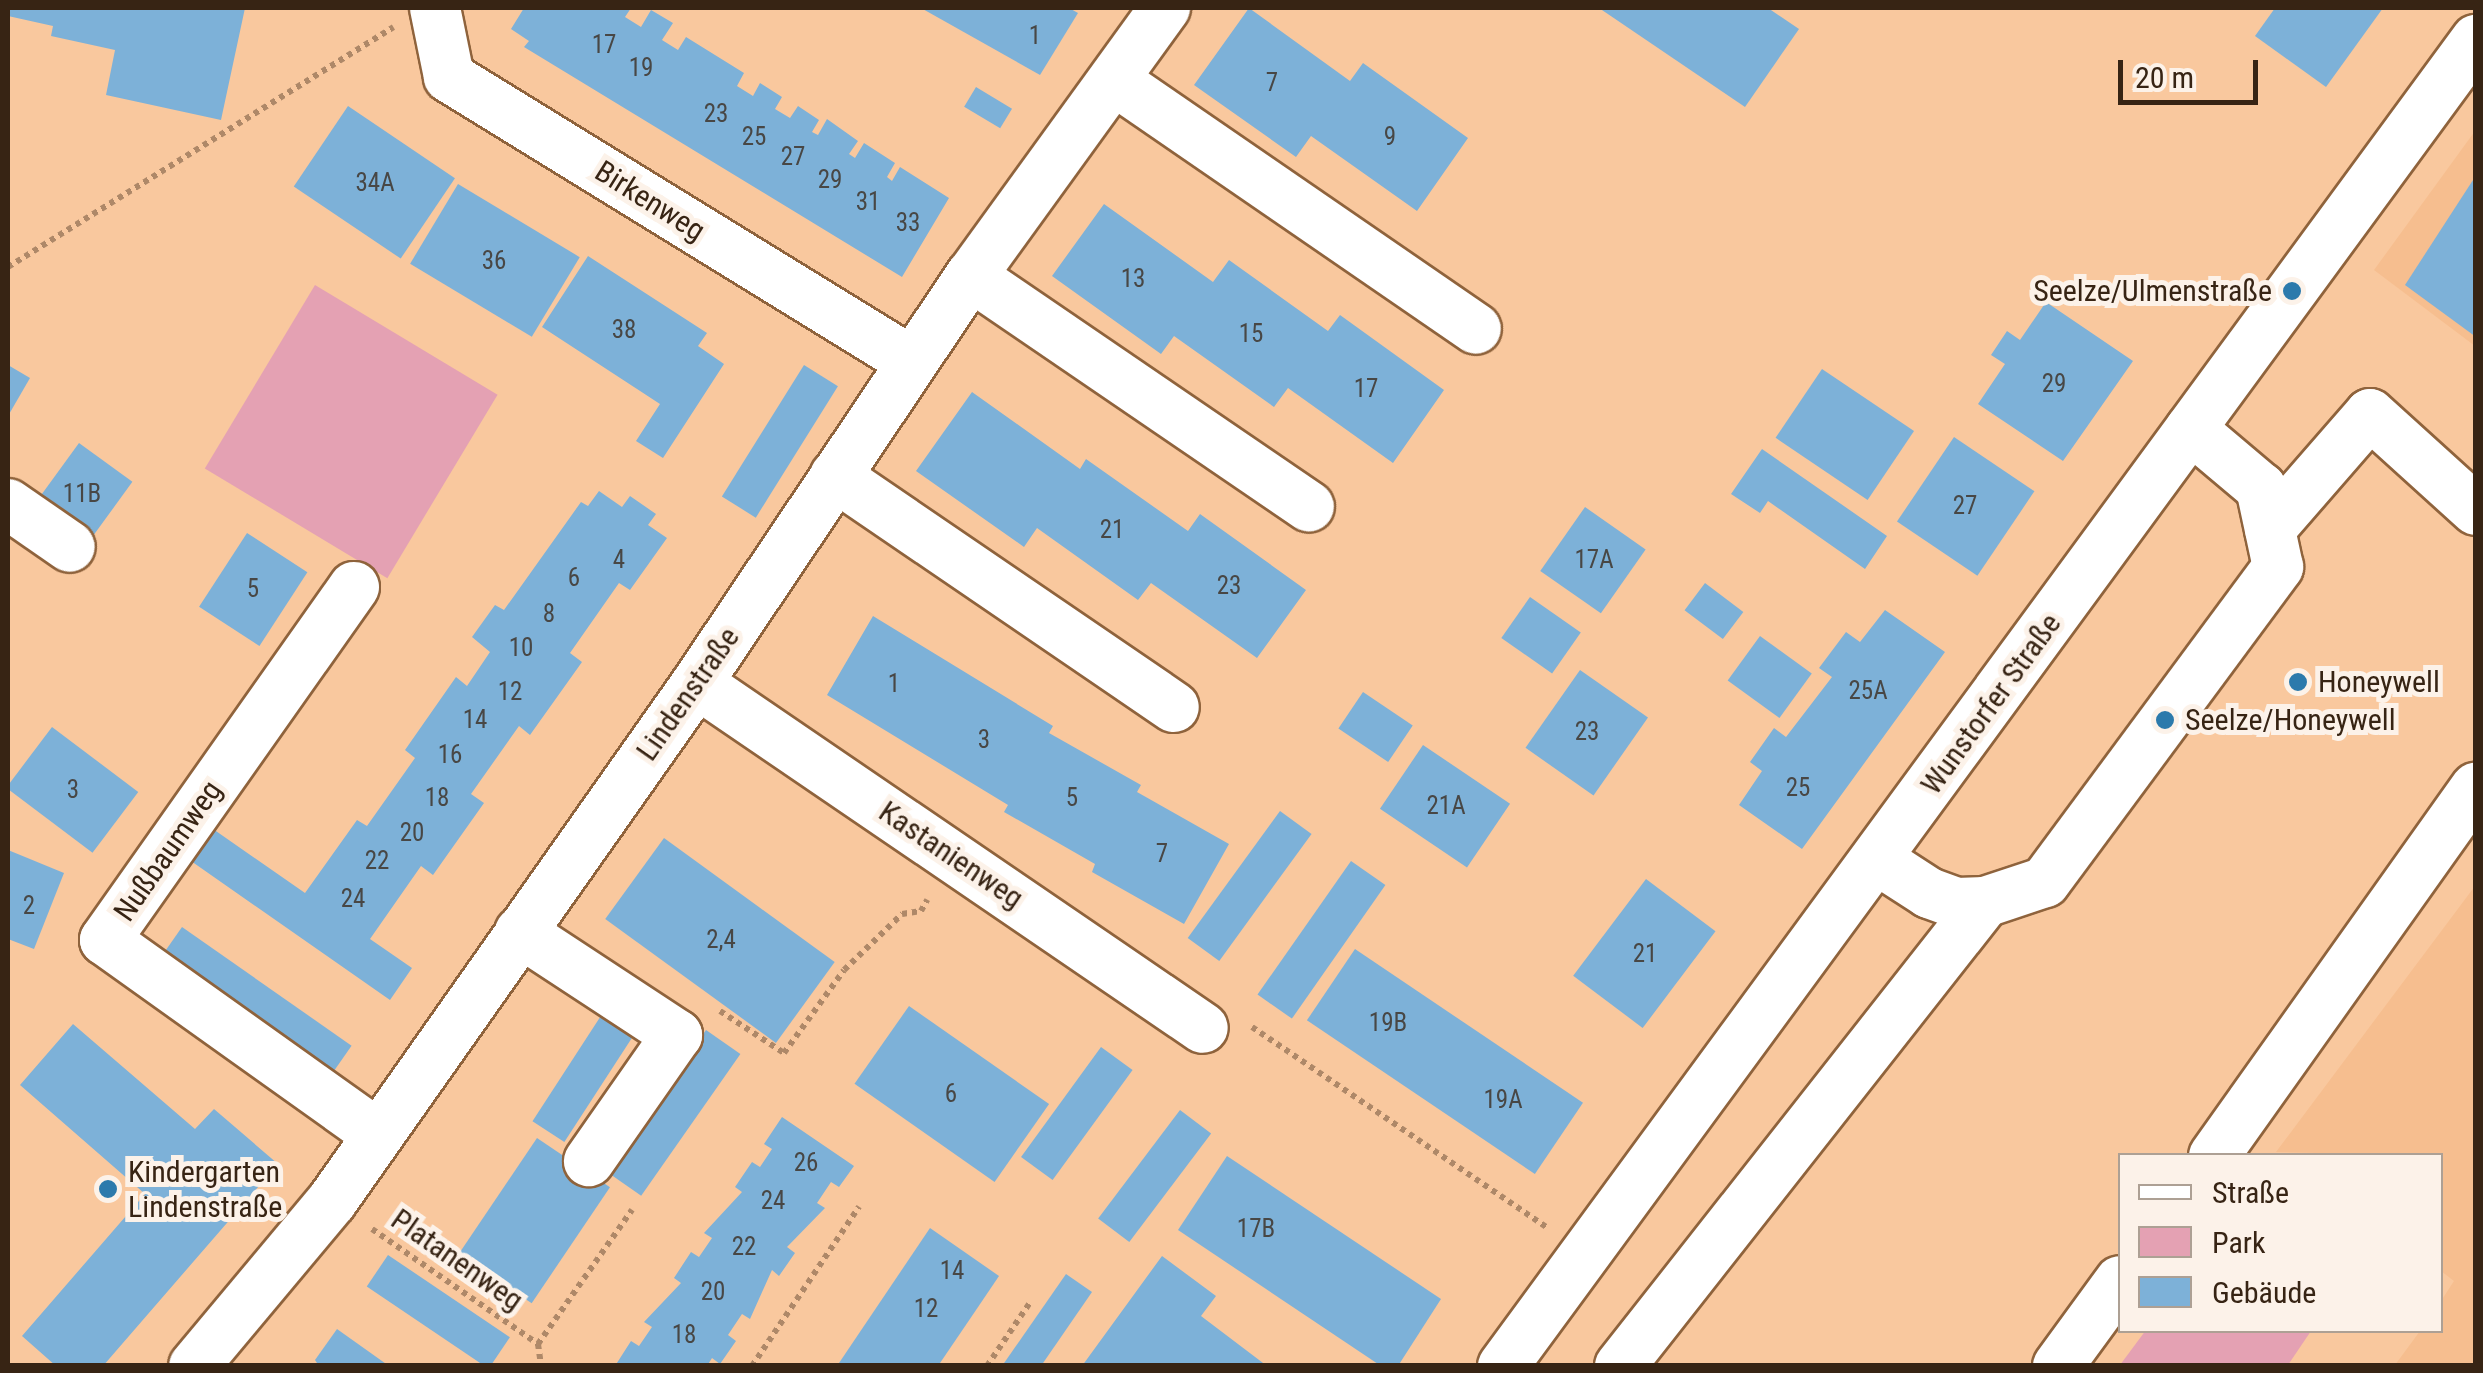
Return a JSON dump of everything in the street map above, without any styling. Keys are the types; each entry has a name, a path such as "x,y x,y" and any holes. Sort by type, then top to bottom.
{"street":[{"name":"Lindenstraße","path":"194,1366 332,1201 697,684 971,276 1165,8"},
{"name":"Birkenweg","path":"421,13 449,78 912,362"},
{"name":"Wunstorfer Straße","path":"1503,1366 2476,40"},
{"path":"1114,80 1476,329"},
{"path":"971,276 1309,507"},
{"path":"2270,528 2370,414 2476,510"},
{"path":"1878,860 1929,893 1985,902 2045,882 2278,567 2260,488 2191,429"},
{"path":"835,476 1174,708"},
{"path":"8,504 70,546"},
{"name":"Nußbaumweg","path":"354,587 105,940 378,1134"},
{"name":"Kastanienweg","path":"697,684 952,855 1219,1022"},
{"path":"2216,1153 2476,788"},
{"path":"1620,1366 1985,902"},
{"path":"520,932 677,1035 589,1161"},
{"path":"2058,1366 2118,1285"}],"path":[{"path":"8,267 421,13"},
{"path":"705,1000 784,1054 844,970 902,914 921,911 952,855"},
{"path":"1219,1022 1586,1254"},
{"name":"Platanenweg","path":"332,1201 538,1344 541,1366"},
{"path":"752,1366 860,1207"},
{"path":"538,1344 632,1210"},
{"path":"987,1366 1029,1304"}],"shaded area":[{"path":"2475,131 2475,346 2374,270"},
{"path":"2475,886 2475,1365 2395,1365 2419,1333 2443,1333 2443,1298 2454,1281 2443,1273 2443,1153 2276,1152"}],"green space":[{"path":"315,285 498,395 387,578 205,468"},
{"path":"2144,1333 2310,1333 2288,1365 2120,1365"}],"building":[{"path":"8,8 245,8 221,120 106,95 115,50 51,36 53,26 8,16"},
{"path":"524,8 631,8 625,17 641,27 651,10 673,23 662,40 678,50 686,37 744,73 737,86 753,96 760,83 782,97 775,109 790,118 798,106 819,120 812,132 818,135 827,119 858,141 849,154 855,158 864,143 895,163 887,177 892,181 900,167 949,198 902,277 524,47 529,41 511,29"},
{"path":"921,8 1069,8 1078,13 1040,75"},
{"path":"1249,8 1350,81 1363,63 1468,138 1417,211 1311,136 1296,157 1194,85"},
{"path":"1599,8 1768,8 1799,29 1745,107"},
{"path":"2275,8 2383,8 2326,87 2255,36"},
{"path":"976,87 1012,109 1000,128 964,107"},
{"path":"348,106 455,178 401,259 294,186"},
{"path":"2473,180 2476,182 2476,337 2405,285"},
{"path":"458,184 580,257 532,337 410,264"},
{"path":"1104,204 1213,282 1229,260 1328,331 1340,315 1444,390 1393,463 1288,388 1274,407 1174,336 1161,354 1052,276"},
{"path":"588,256 707,333 698,346 724,364 663,458 636,441 660,404 542,327"},
{"path":"2046,302 2133,361 2063,461 1978,404 2005,364 1991,355 2007,331 2020,340"},
{"path":"8,365 30,378 8,416"},
{"path":"804,365 838,386 756,518 722,496"},
{"path":"1822,369 1914,431 1868,500 1776,438"},
{"path":"972,392 1080,469 1086,459 1188,531 1200,514 1306,590 1257,658 1151,583 1138,600 1037,528 1024,547 916,471"},
{"path":"1954,437 2034,491 1977,576 1897,522"},
{"path":"79,443 132,482 87,544 34,505"},
{"path":"1762,449 1887,536 1865,569 1768,501 1760,513 1731,494"},
{"path":"599,491 622,507 630,496 656,514 648,525 667,538 630,590 619,583 570,653 582,662 530,735 519,726 471,794 484,803 433,875 421,866 370,939 412,968 390,1000 181,854 203,822 305,893 357,820 367,826 415,758 405,750 456,677 467,686 490,652 472,637 495,605 504,610 581,502 588,506"},
{"path":"1585,507 1646,549 1601,613 1540,571"},
{"path":"247,533 307,572 259,646 199,607"},
{"path":"1705,583 1743,612 1723,639 1685,610"},
{"path":"1530,597 1581,633 1552,674 1501,638"},
{"path":"1885,610 1945,652 1802,849 1739,805 1762,771 1750,762 1774,728 1786,737 1832,677 1819,668 1846,632 1860,642"},
{"path":"873,616 1053,726 1049,733 1141,785 1137,792 1229,844 1184,924 1092,872 1095,864 1004,812 1008,805 827,695"},
{"path":"1760,636 1812,674 1779,718 1728,680"},
{"path":"1580,670 1648,718 1593,795 1526,748"},
{"path":"1363,692 1413,726 1388,762 1338,728"},
{"path":"52,727 138,792 93,853 8,789"},
{"path":"1423,745 1510,804 1467,868 1380,809"},
{"path":"1280,811 1312,834 1219,961 1188,938"},
{"path":"664,838 835,962 776,1043 605,919"},
{"path":"8,850 64,873 34,949 8,939"},
{"path":"1351,861 1385,885 1292,1019 1258,995"},
{"path":"1646,879 1715,931 1643,1028 1573,976"},
{"path":"182,927 352,1046 329,1078 160,959"},
{"path":"1355,949 1583,1103 1535,1174 1307,1020"},
{"path":"909,1006 1049,1104 995,1182 855,1084"},
{"path":"606,1008 638,1029 564,1142 532,1121"},
{"path":"73,1024 195,1129 214,1109 278,1164 103,1366 56,1366 22,1336 145,1194 20,1085"},
{"path":"706,1030 740,1054 641,1196 607,1172"},
{"path":"1101,1047 1133,1070 1053,1180 1021,1157"},
{"path":"1180,1110 1211,1133 1129,1242 1098,1219"},
{"path":"782,1117 854,1166 839,1187 831,1182 817,1203 825,1208 787,1247 795,1253 779,1276 772,1270 750,1319 742,1314 728,1335 736,1341 720,1364 712,1358 707,1366 615,1366 631,1341 639,1346 652,1327 644,1322 681,1283 674,1278 691,1252 699,1257 712,1238 704,1233 742,1192 735,1187 752,1162 760,1167 772,1149 764,1144"},
{"path":"537,1138 610,1187 532,1303 459,1254"},
{"path":"1227,1156 1441,1299 1398,1366 1381,1366 1178,1230"},
{"path":"930,1228 999,1276 938,1366 837,1366"},
{"path":"388,1255 510,1337 490,1366 485,1366 367,1287"},
{"path":"1162,1256 1216,1296 1201,1316 1267,1366 1082,1366"},
{"path":"1066,1274 1092,1292 1041,1366 1002,1366"},
{"path":"337,1329 389,1366 319,1366 315,1360"}],"place":[{"name":"Seelze/Ulmenstraße","path":"2292,291"},
{"name":"Honeywell","path":"2298,682"},
{"name":"Seelze/Honeywell","path":"2165,720"},
{"name":"Kindergarten Lindenstraße","path":"108,1189"}]}
